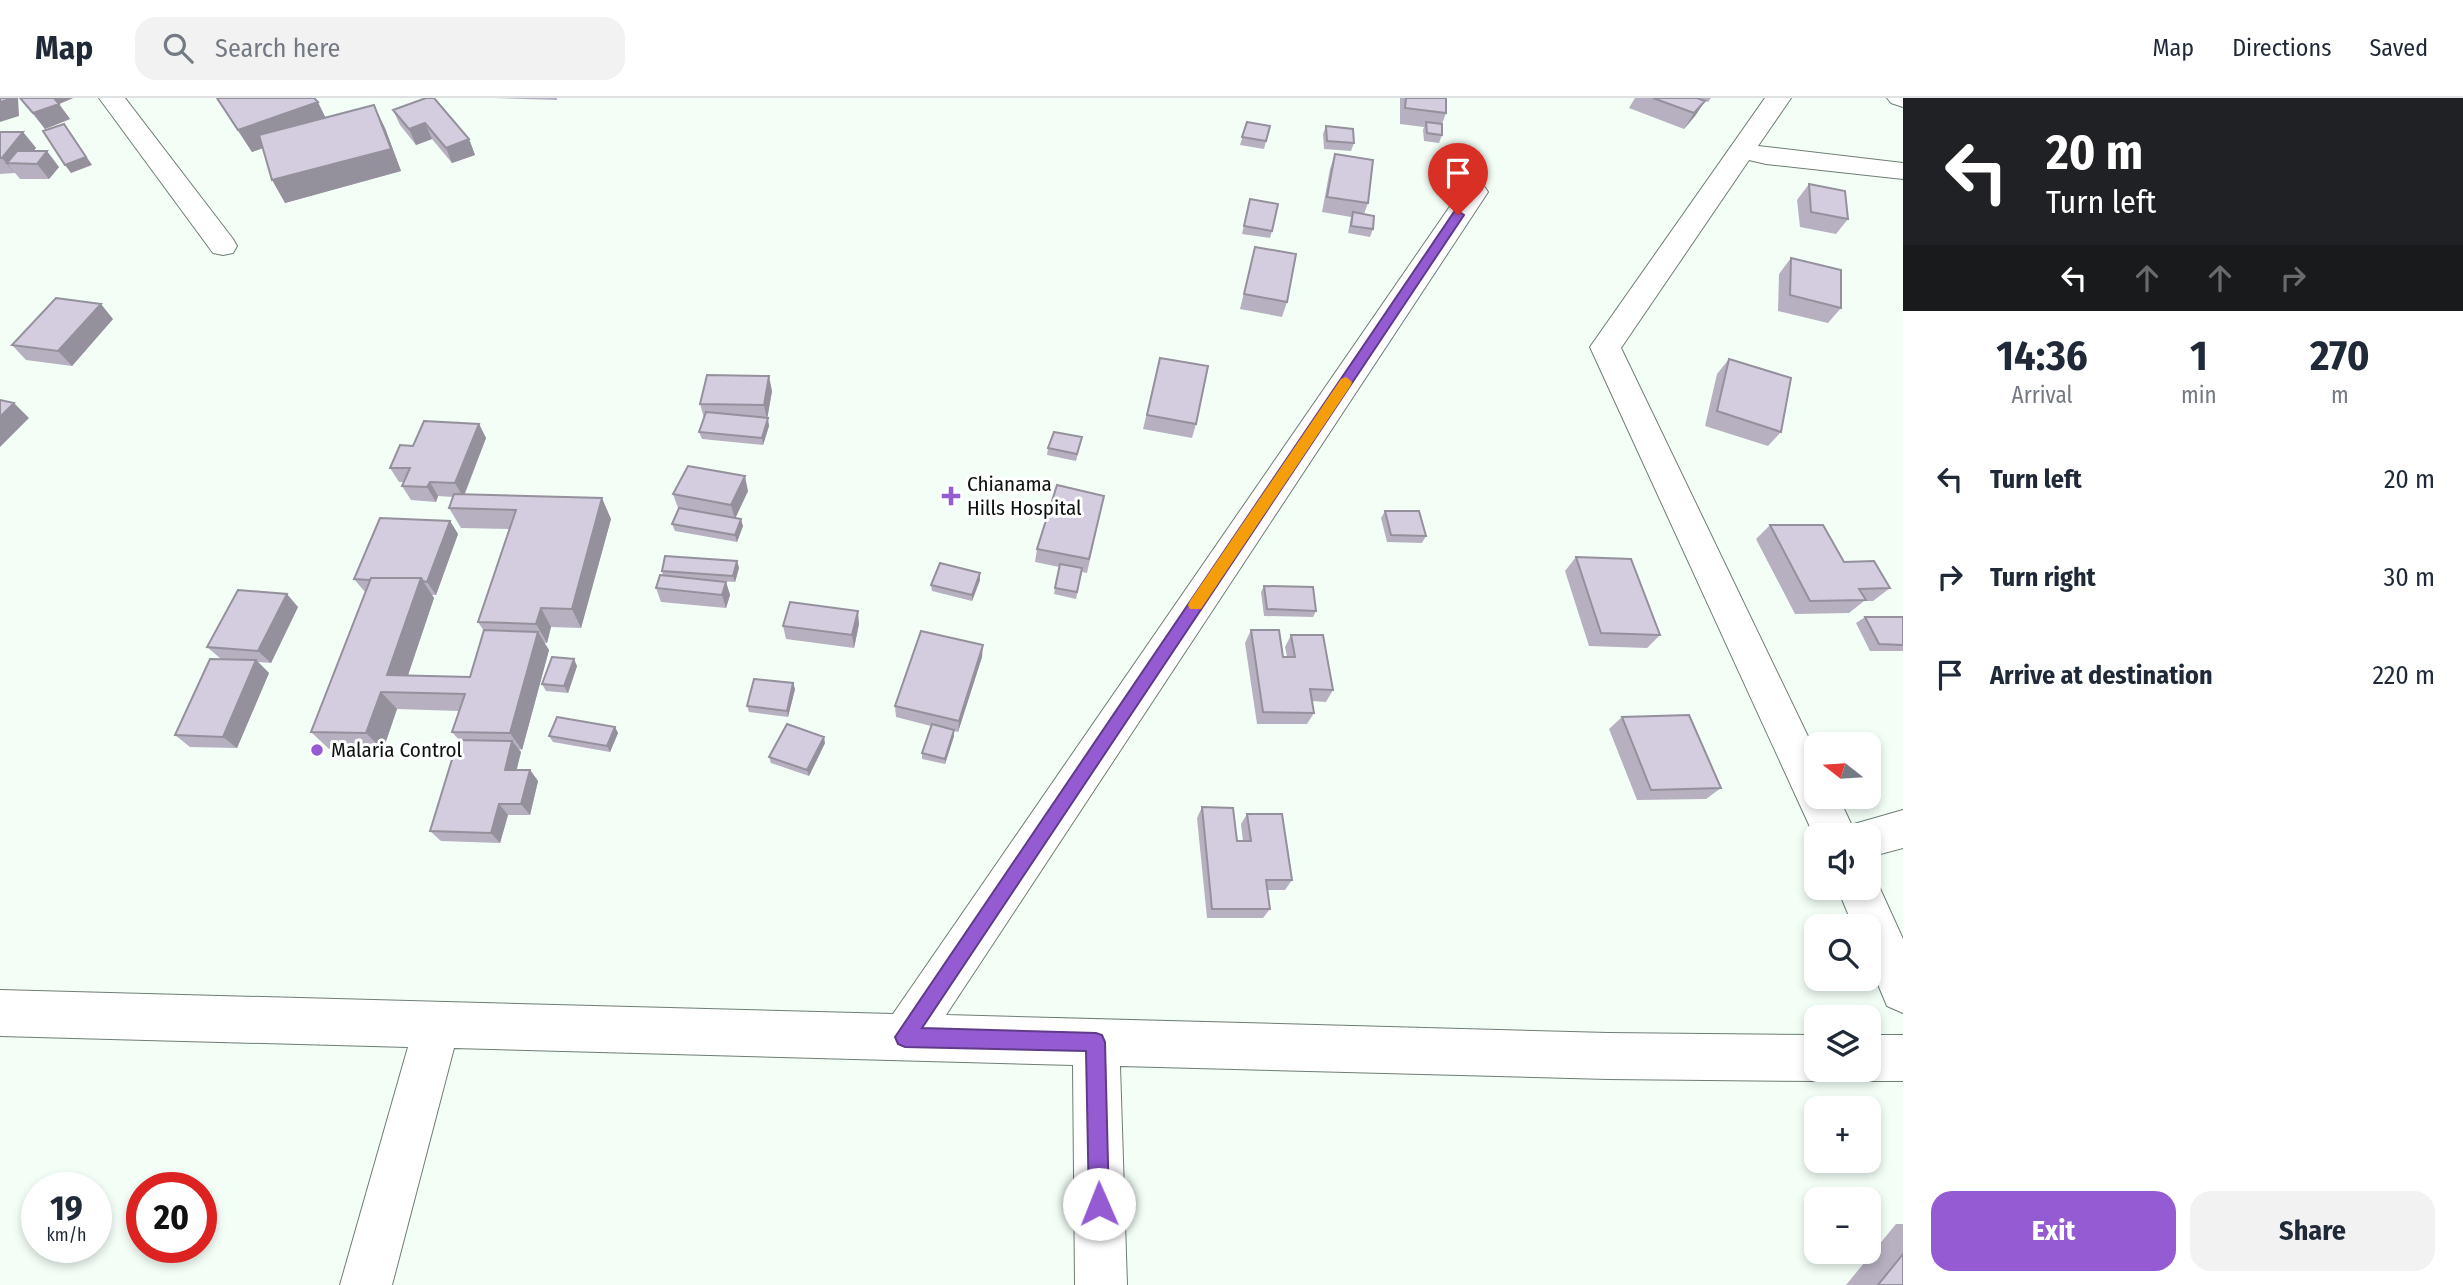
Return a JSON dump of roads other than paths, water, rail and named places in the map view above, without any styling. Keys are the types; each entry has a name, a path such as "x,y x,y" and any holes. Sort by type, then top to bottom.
{"street":[{"path":"112,98 223,246"},
{"path":"1778,98 1605,347 1804,768"},
{"path":"1742,150 1766,156 1903,171"},
{"path":"905,1037 1474,192"},
{"path":"1881,835 1903,829"},
{"path":"1864,900 1903,990"},
{"path":"0,1013 1608,1056 1804,1058"},
{"path":"366,1285 437,1024"},
{"path":"1096,1042 1101,1285"},
{"path":"1881,1058 1903,1058"}],"place":[{"name":"Chianama Hills Hospital","path":"951,496"},
{"name":"Malaria Control","path":"317,750"}]}
